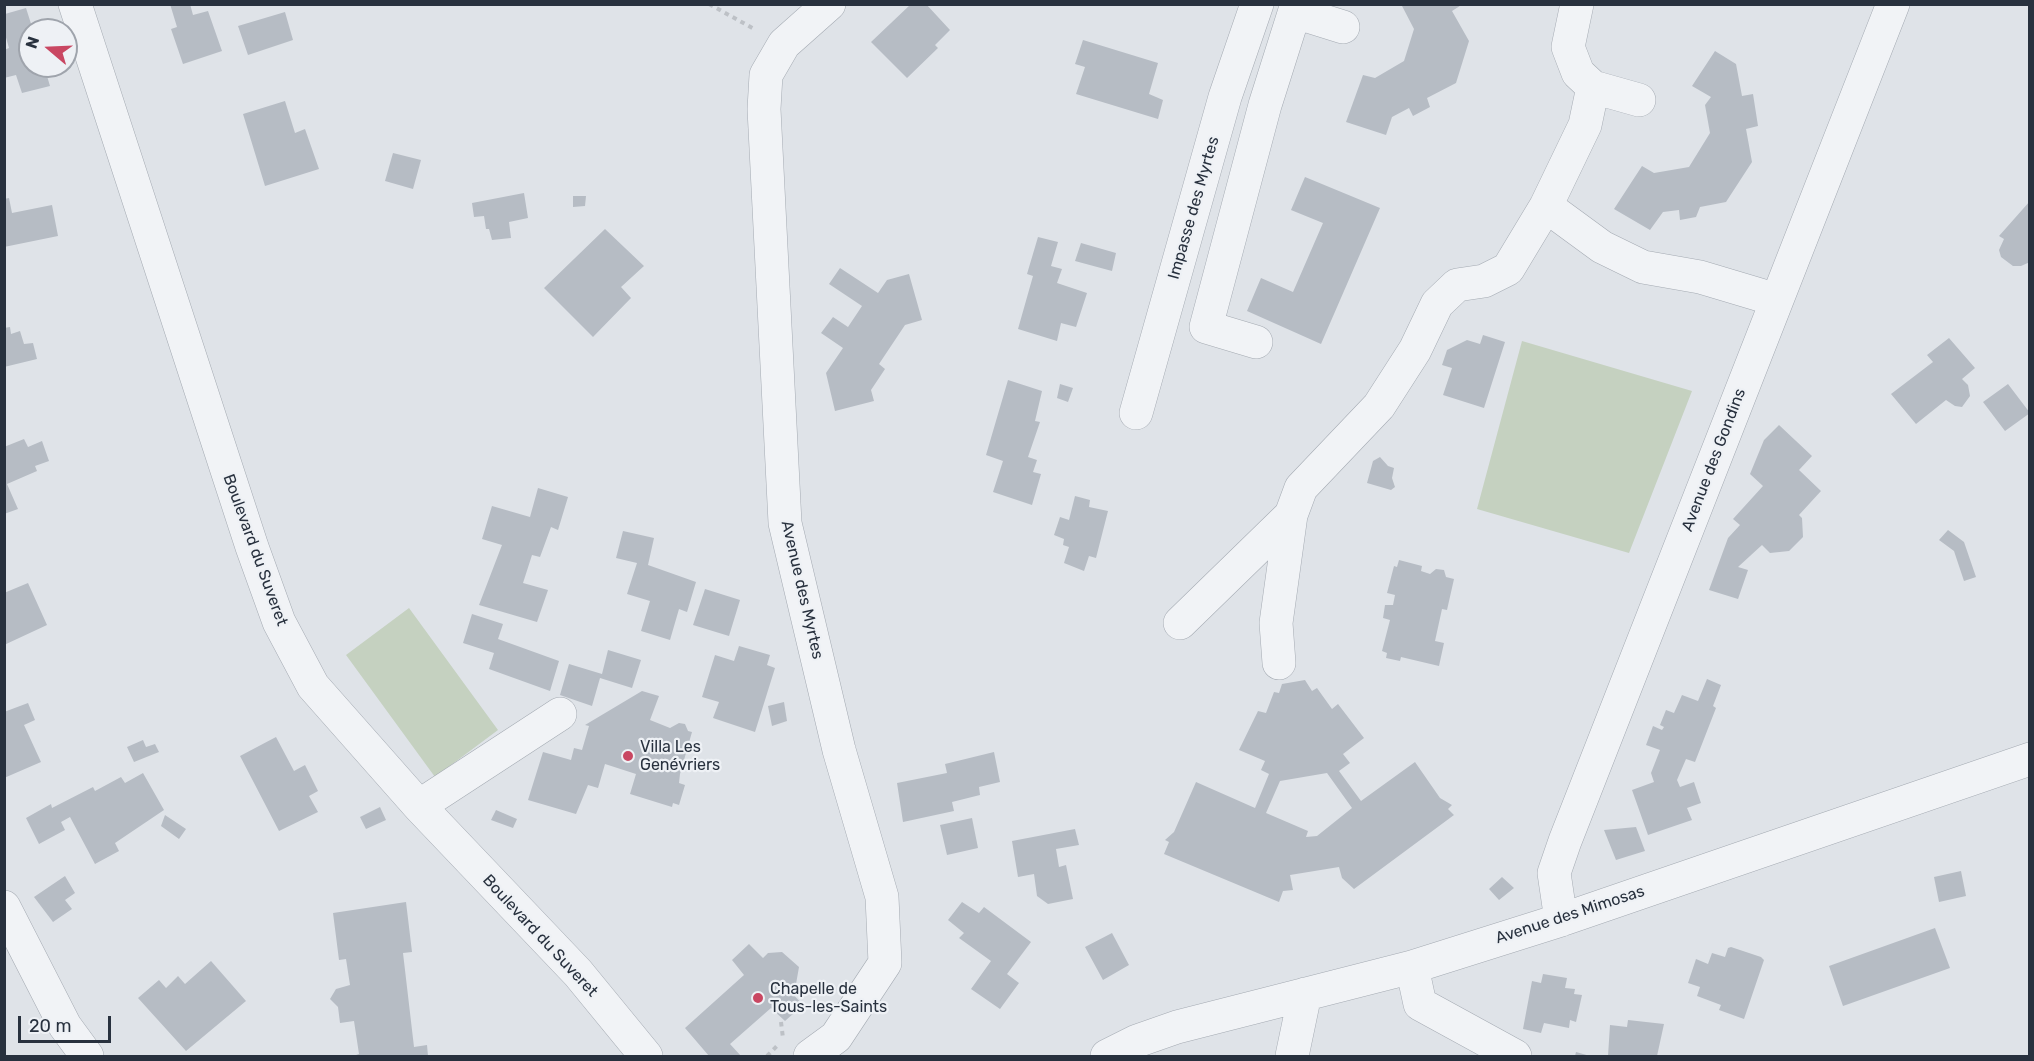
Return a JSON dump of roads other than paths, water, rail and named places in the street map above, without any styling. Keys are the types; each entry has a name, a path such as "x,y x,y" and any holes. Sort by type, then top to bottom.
{"street":[{"name":"Boulevard du Suveret","path":"75,4 226,468 279,622 313,686 420,806 578,973 646,1056"},
{"name":"Avenue des Myrtes","path":"810,1056 836,1037 885,963 882,897 839,750 785,523 764,109 766,75 784,44 829,4"},
{"name":"Impasse des Myrtes","path":"1136,413 1225,97 1257,4"},
{"path":"1577,4 1568,47 1578,73 1593,87 1639,100"},
{"name":"Avenue des Gondins","path":"1561,920 1554,873 1565,842 1893,4"},
{"path":"1256,342 1206,327 1265,105 1296,8 1343,27"},
{"path":"1279,663 1276,623 1291,515 1301,488 1379,406 1415,350 1437,304 1457,285 1484,281 1508,269 1546,206 1585,125 1593,87"},
{"path":"1546,206 1602,247 1643,267 1700,277 1777,300"},
{"path":"1180,623 1291,515"},
{"path":"420,806 560,714"},
{"name":"Avenue des Mimosas","path":"1107,1056 1137,1041 1177,1027 1412,967 1561,920 2030,759"},
{"path":"4,907 65,1026 87,1056"},
{"path":"1412,967 1420,1004 1515,1056"},
{"path":"1292,1056 1305,994"}],"place":[{"name":"Villa Les Genévriers","path":"628,756"},
{"name":"Chapelle de Tous-les-Saints","path":"758,998"}]}
